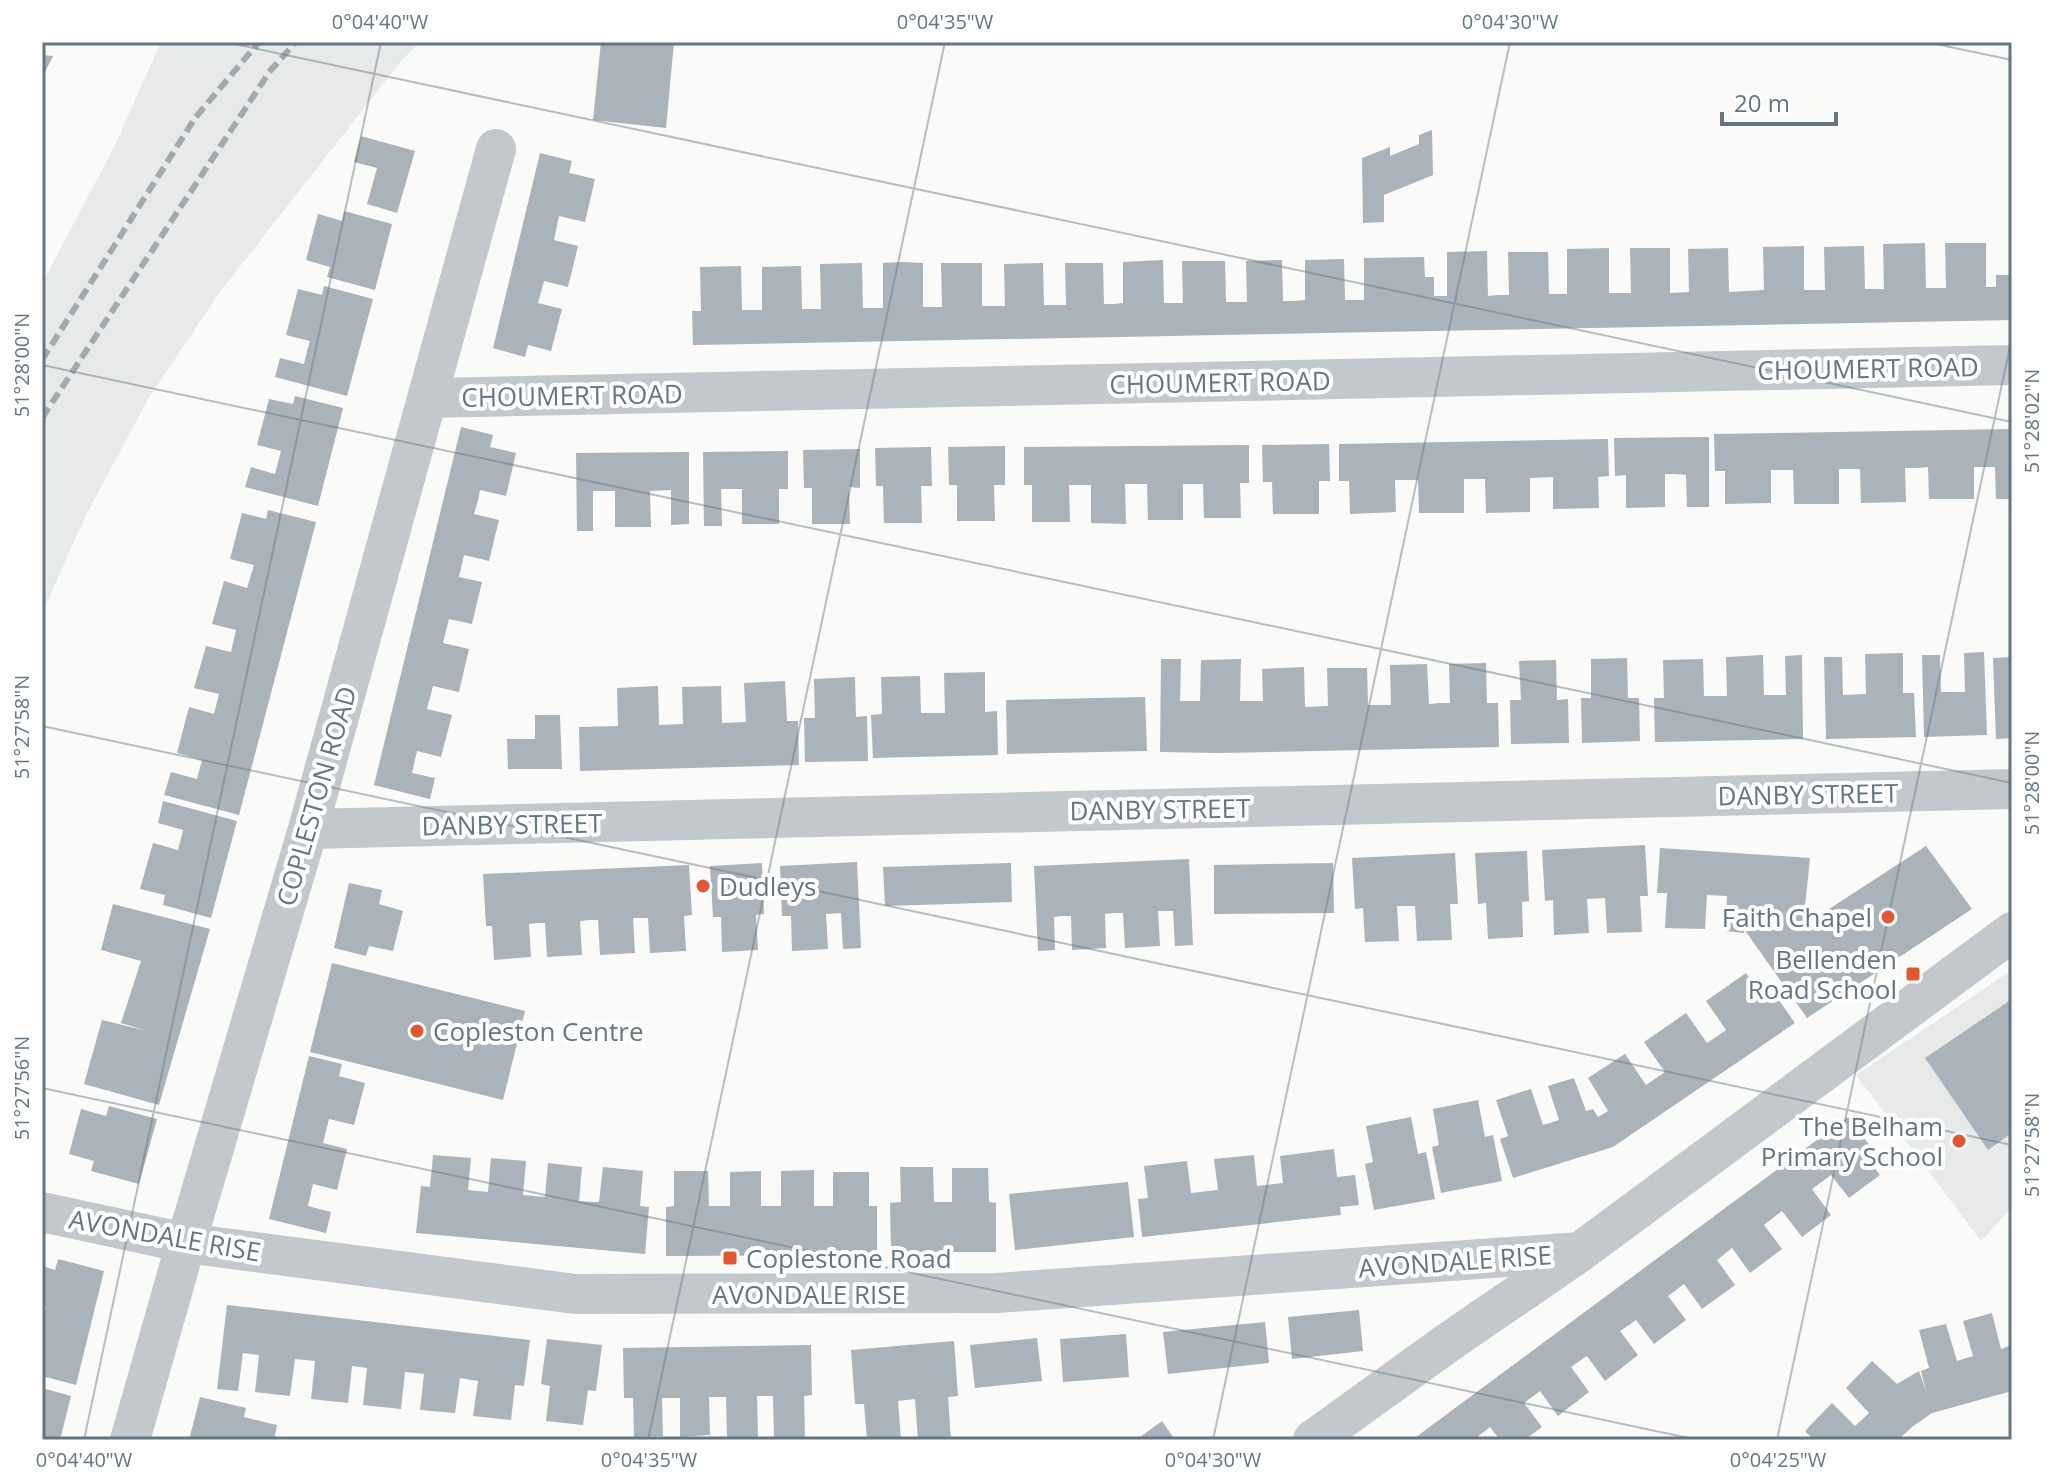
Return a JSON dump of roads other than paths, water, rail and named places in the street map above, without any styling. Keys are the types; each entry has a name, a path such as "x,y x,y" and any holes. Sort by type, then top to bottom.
{"street":[{"name":"COPLESTON ROAD","path":"130,1440 308,829 496,149"},
{"name":"CHOUMERT ROAD","path":"427,398 2012,365"},
{"name":"DANBY STREET","path":"308,829 2012,789"},
{"path":"1313,1440 1580,1252 2012,932"},
{"name":"AVONDALE RISE","path":"42,1212 186,1243 575,1294 996,1293 1580,1252"}],"railway":[{"path":"42,360 195,118 259,42"},
{"path":"42,418 270,71 296,42"}],"place":[{"name":"Dudleys","path":"703,886"},
{"name":"Faith Chapel","path":"1888,917"},
{"name":"Bellenden Road School","path":"1913,974"},
{"name":"Copleston Centre","path":"417,1031"},
{"name":"The Belham Primary School","path":"1959,1141"},
{"name":"Coplestone Road","path":"730,1258"}]}
